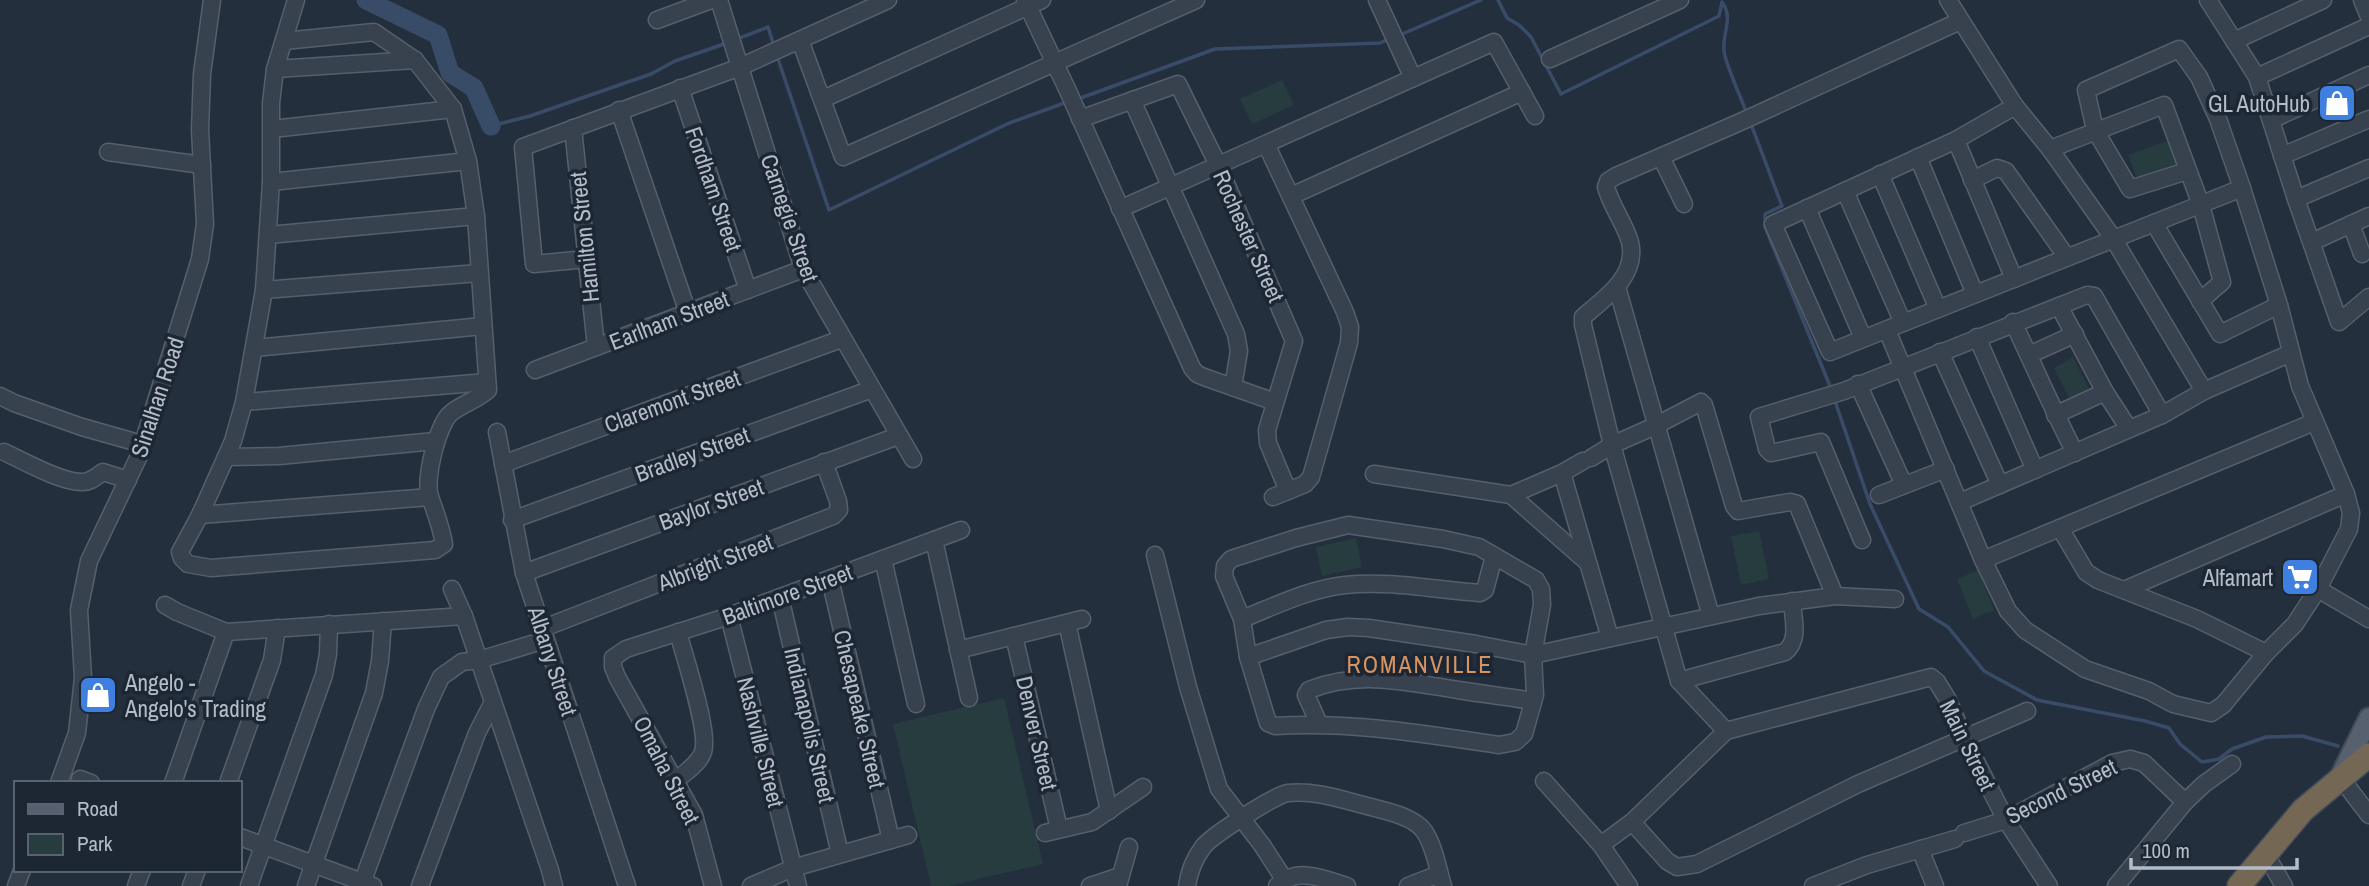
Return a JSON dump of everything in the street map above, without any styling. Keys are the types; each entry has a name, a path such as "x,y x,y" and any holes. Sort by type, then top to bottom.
{"highway":[{"path":"2239,886 2303,810 2369,755"}],"main road":[{"path":"2340,777 2369,718"}],"street":[{"name":"Sinalhan Road","path":"59,781 75,743 80,707 83,678 78,615 84,582 92,553 128,480 142,444 200,259 205,224 200,130 202,74 212,0"},
{"path":"284,41 374,32 415,60 453,109 468,161 476,216 488,390 480,398 449,414 435,441 430,497 441,523 444,544 438,550 211,568 188,564 180,552 200,515 233,441 244,402 264,290 271,182 271,103 275,69 296,0"},
{"path":"657,20 671,7 711,0"},
{"name":"Carnegie Street","path":"719,0 803,269 841,339 913,459"},
{"path":"587,259 534,264 523,147 740,66 888,0"},
{"path":"800,40 843,157 1196,0"},
{"path":"1377,0 1413,78"},
{"path":"1550,59 1680,0"},
{"path":"1948,0 2015,106 2113,238 2204,391"},
{"path":"2208,0 2257,77 2339,322 2369,297"},
{"path":"2235,41 2323,0"},
{"path":"2362,0 2369,17"},
{"path":"823,99 1032,2 1055,63 1192,368 1197,374 1275,402"},
{"path":"1601,845 1632,821 1726,732 1679,681 1612,445 1583,325 1583,317 1618,287 1628,270 1631,256 1629,241 1606,187 1608,181 1960,21"},
{"path":"2257,77 2369,26"},
{"path":"1120,209 1494,41 1535,116"},
{"path":"1887,330 1983,560 2008,611 2025,630 2085,670 2148,691 2173,704 2211,713 2223,705 2266,653 2295,624 2318,589 2349,529 2351,513 2346,494 2300,386 2279,305 2242,188 2218,119 2199,78 2179,49 2086,90 2095,130 2130,189 2188,171"},
{"path":"275,69 415,60"},
{"path":"2271,120 2369,75"},
{"name":"Rochester Street","path":"1078,113 1132,100 1178,83 1218,165 1294,341 1267,430 1280,494 1305,484 1311,477 1349,343 1350,327 1291,196"},
{"name":"Fordham Street","path":"680,88 748,290"},
{"path":"1266,144 1291,196 1522,92"},
{"path":"1132,100 1238,341 1233,387"},
{"path":"2049,149 2164,105 2201,205 2222,282 2200,301"},
{"path":"2015,106 1955,139 1773,224 1830,352 2242,188"},
{"path":"272,130 453,109"},
{"path":"620,110 688,313"},
{"path":"2282,156 2369,118"},
{"name":"Hamilton Street","path":"573,128 596,347"},
{"path":"1955,139 2014,279"},
{"path":"108,152 202,165"},
{"path":"1661,157 1684,204"},
{"path":"1918,157 1975,294"},
{"path":"271,182 468,161"},
{"path":"2296,199 2369,168"},
{"path":"1972,180 1997,169 2007,171 2066,256"},
{"path":"1880,174 1938,309"},
{"path":"1844,191 1903,323"},
{"path":"1807,208 1863,338"},
{"path":"268,235 476,216"},
{"path":"2312,242 2369,216"},
{"path":"2154,223 2220,334 2279,305"},
{"path":"2351,223 2362,254"},
{"name":"Earlham Street","path":"535,370 803,269"},
{"path":"264,290 479,273"},
{"path":"1618,287 1655,426 1711,616"},
{"path":"1863,540 1821,442 1771,453 1767,449 1759,417 1851,388 2087,295 2094,296 2162,415"},
{"path":"2059,306 2129,429"},
{"path":"2012,323 2075,453"},
{"path":"254,348 483,326"},
{"path":"2029,355 2075,334"},
{"path":"1977,337 2035,470"},
{"name":"Claremont Street","path":"503,464 841,339"},
{"path":"1940,352 2000,485"},
{"path":"1960,502 2162,415 2204,391 2291,353"},
{"path":"244,402 487,382"},
{"path":"1851,388 1904,485"},
{"name":"Bradley Street","path":"512,520 872,389"},
{"path":"2055,415 2105,391"},
{"path":"0,396 82,427 142,444"},
{"path":"1374,474 1511,495 1562,473 1612,445 1701,402 1734,506 1738,511 1790,502 1797,504 1835,596"},
{"path":"1983,560 2314,422"},
{"name":"Albany Street","path":"497,432 524,573 627,886"},
{"name":"Baylor Street","path":"524,573 898,436"},
{"path":"226,457 279,456 435,441"},
{"path":"4,452 74,481 86,482 103,472 128,480"},
{"name":"Albright Street","path":"543,635 833,516 839,510 838,501 824,462"},
{"path":"1879,495 1946,469"},
{"path":"1562,473 1610,638"},
{"path":"2124,590 2346,494"},
{"path":"1511,495 1588,563"},
{"path":"200,515 430,497"},
{"path":"1348,525 1479,547 1536,580 1541,589 1542,605 1533,655 1533,701 1524,734 1514,742 1499,746 1417,733 1319,724 1275,726 1268,723 1248,657 1242,619 1224,576 1225,566 1231,559 1348,525"},
{"path":"2060,528 2086,572 2098,580 2229,634 2266,653"},
{"name":"Baltimore Street","path":"613,658 626,649 729,616 961,530"},
{"path":"934,540 969,698"},
{"path":"1155,555 1219,789 1262,845 1281,882 1295,875 1306,874 1347,886"},
{"path":"1242,619 1302,595 1345,585 1383,585 1480,593 1485,590 1494,556"},
{"path":"883,559 916,704"},
{"name":"Chesapeake Street","path":"830,579 891,840"},
{"path":"452,589 464,616 554,886"},
{"path":"2318,589 2369,619"},
{"path":"1248,657 1326,630 1348,627 1475,644 1533,655 1792,601 1835,596 1895,599"},
{"name":"Indianapolis Street","path":"780,597 840,854"},
{"path":"1679,681 1784,652 1793,646 1795,638 1792,601"},
{"path":"165,605 226,632 464,616"},
{"name":"Nashville Street","path":"729,616 798,886"},
{"path":"306,886 374,693 383,621"},
{"path":"958,650 1075,621 1109,811 1143,787"},
{"path":"249,886 324,675 329,624"},
{"path":"229,781 272,660 277,628"},
{"path":"174,781 226,632"},
{"path":"677,780 699,759 704,746 702,727 678,632"},
{"path":"242,838 314,863 365,885 426,709 441,677 452,666 479,660 543,635"},
{"name":"Denver Street","path":"1014,636 1052,831 1092,822 1109,811"},
{"name":"Omaha Street","path":"613,658 617,677 677,780 694,815 713,886"},
{"name":"Main Street","path":"1726,732 1931,677 1942,691 2006,820 2049,886"},
{"path":"1319,724 1307,695 1309,690 1342,680 1398,680 1533,701"},
{"path":"420,886 477,733 493,702"},
{"path":"1632,821 1667,862 1677,867 1697,864 1858,785 2027,711"},
{"name":"Second Street","path":"1814,886 1867,865 2006,820 2112,763 2130,759 2144,763 2185,802"},
{"path":"2116,886 2185,802 2232,764"},
{"path":"2340,777 2369,815"},
{"path":"1544,781 1601,845 1629,886"},
{"path":"1187,886 1189,871 1204,845 1284,793 1315,793 1385,811 1416,823 1423,830 1441,880 1408,886"},
{"path":"751,886 793,868 908,835"},
{"path":"1090,886 1119,881 1129,847"},
{"path":"1920,849 1935,886"},
{"path":"2265,853 2284,886"}],"green space":[{"path":"1282,80 1294,105 1252,124 1240,99"},
{"path":"2172,139 2182,166 2138,182 2128,155"},
{"path":"2073,357 2090,391 2071,401 2054,368"},
{"path":"1759,531 1769,579 1741,585 1731,536"},
{"path":"1356,538 1362,567 1322,576 1316,547"},
{"path":"1978,570 1994,610 1973,619 1957,579"},
{"path":"1004,698 1043,864 949,886 931,886 893,724"}],"waterway":[{"path":"366,0 438,35 450,73 474,88 491,126"},
{"path":"1400,35 1481,0"},
{"path":"1498,0 1507,18 1531,37 1561,94 1719,16 1722,2 1727,14 1725,57 1747,114"},
{"path":"737,39 768,27 774,46"},
{"path":"1078,99 1215,49 1380,43 1389,39"},
{"path":"491,126 530,116 651,74 675,61 727,43"},
{"path":"777,56 829,210 1007,124 1067,102"},
{"path":"1751,124 1782,206 1765,214 1765,227 1832,391"},
{"path":"1834,398 1870,504 1919,609 1948,627 1984,671 2037,700 2169,728 2180,744 2202,762 2219,759 2232,749 2266,737 2302,736 2338,746"}],"place":[{"name":"GL AutoHub","path":"2337,103"},
{"name":"Alfamart","path":"2300,577"},
{"name":"Angelo - Angelo's Trading","path":"98,695"}],"district":[{"name":"ROMANVILLE","path":"1420,664"}]}
